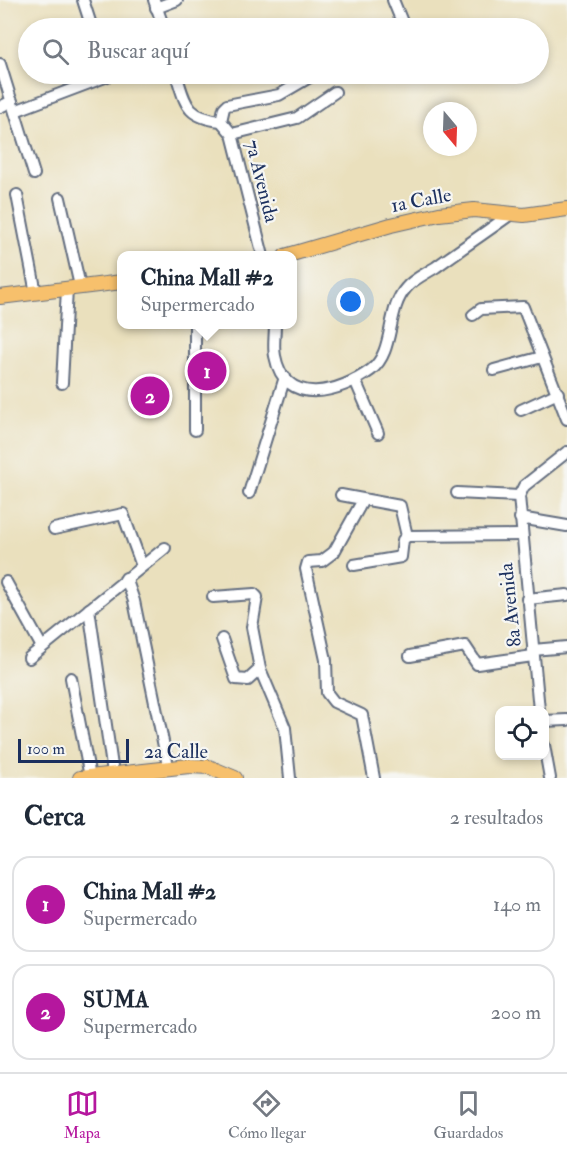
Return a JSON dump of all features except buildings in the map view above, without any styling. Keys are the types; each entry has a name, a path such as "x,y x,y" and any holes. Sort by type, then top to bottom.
{"main road":[{"name":"1a Calle","path":"297,252 439,214 474,210 511,214 567,209"},
{"path":"0,297 117,283"},
{"name":"2a Calle","path":"85,777 113,773 129,775 168,766 235,778"}],"street":[{"path":"83,0 89,18"},
{"path":"155,4 177,0"},
{"path":"393,0 400,18"},
{"path":"0,64 34,174"},
{"path":"0,107 14,106 82,84"},
{"name":"7a Avenida","path":"180,84 188,107 199,119 221,122 232,134 262,251"},
{"path":"221,122 224,108 227,105 279,95 298,84"},
{"path":"232,134 297,118 336,92"},
{"path":"17,195 36,292"},
{"path":"60,198 74,288 62,382"},
{"path":"275,329 275,356 285,377 304,391 314,393 332,390 355,380 379,363 395,307 406,287 511,214"},
{"path":"473,315 481,309 523,307 567,419"},
{"path":"195,329 195,430"},
{"path":"494,370 542,357"},
{"path":"249,493 285,377"},
{"path":"355,380 378,433"},
{"path":"520,410 558,393"},
{"path":"457,493 519,496 524,486 567,452"},
{"path":"341,495 400,506 407,536"},
{"name":"8a Avenida","path":"519,496 538,706"},
{"path":"363,500 334,552 322,561 308,562 306,569 326,660 327,693 334,702 362,714 374,778"},
{"path":"54,529 123,514 142,566"},
{"path":"520,519 567,526"},
{"path":"354,565 401,557 403,540 407,536 522,535"},
{"path":"29,658 165,548"},
{"path":"126,578 134,601 168,766"},
{"path":"6,582 42,647"},
{"path":"213,597 243,594 255,594 257,597 252,627 260,669 285,728 290,778"},
{"path":"527,598 567,595"},
{"path":"89,609 113,773"},
{"path":"222,639 236,679 248,680 260,669"},
{"path":"410,656 465,646 477,664 567,647"},
{"path":"71,678 85,777"},
{"path":"549,721 567,720"},
{"path":"547,760 550,778"}],"place":[{"name":"China Mall #2","path":"207,371"},
{"name":"SUMA","path":"150,396"}]}
